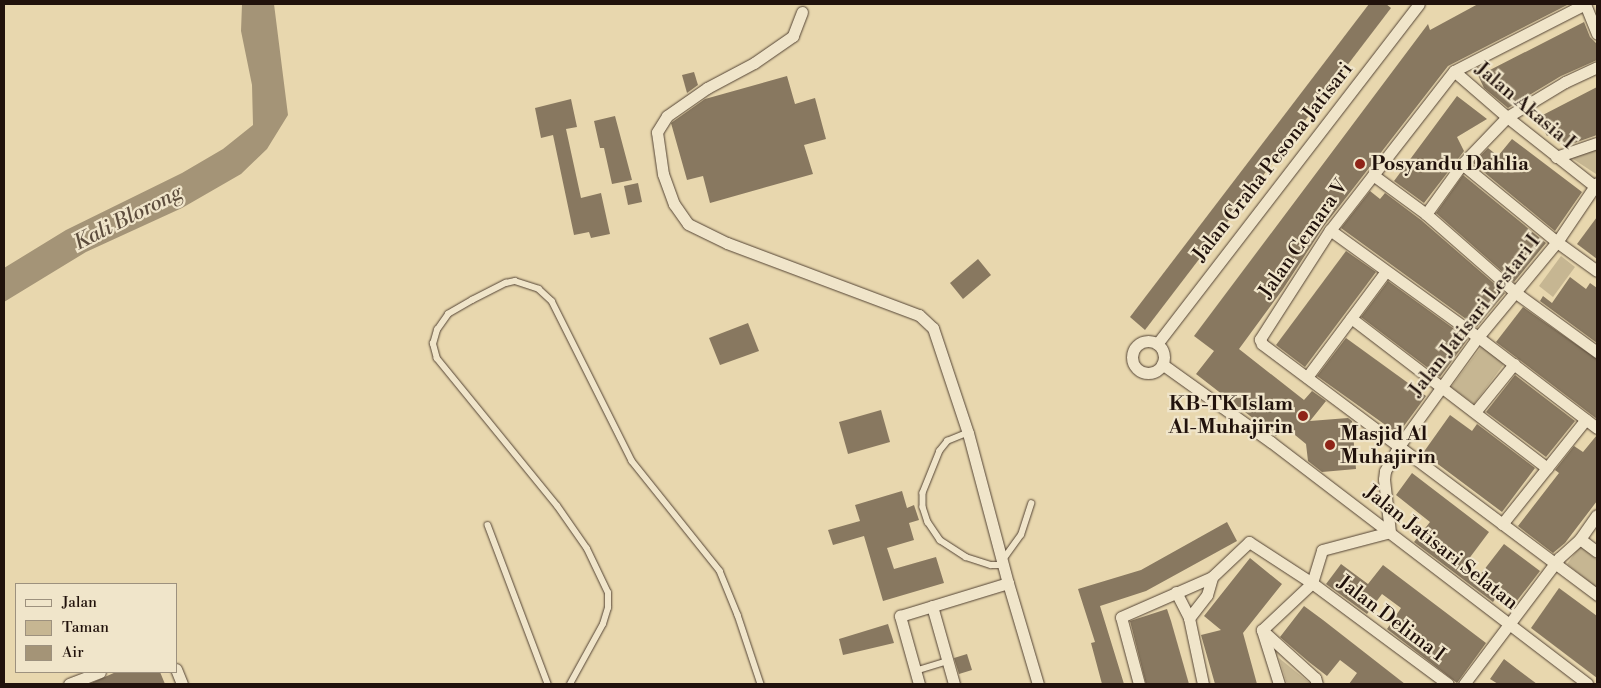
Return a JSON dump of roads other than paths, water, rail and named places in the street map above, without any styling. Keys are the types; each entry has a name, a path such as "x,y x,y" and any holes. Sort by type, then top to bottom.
{"street":[{"name":"Jalan Graha Pesona Jatisari","path":"1157,344 1419,4"},
{"path":"1454,71 1585,4 1597,34"},
{"path":"802,12 793,36 754,63 707,88 667,116 656,132 663,174 674,204 688,224 727,243 919,315 933,328 938,337 968,433 1008,583 1038,684"},
{"path":"1426,214 1462,164 1507,117 1565,82 1597,67"},
{"name":"Jalan Akasia I","path":"1454,71 1507,117 1597,186"},
{"name":"Jalan Cemara V","path":"1307,377 1262,344 1261,335 1330,230 1454,71"},
{"path":"1556,156 1597,143"},
{"path":"1462,164 1557,242 1597,271"},
{"path":"1373,175 1426,214 1516,293 1597,352"},
{"name":"Jalan Jatisari Lestari I","path":"1390,532 1384,479 1385,471 1399,446 1478,337 1557,242 1597,186"},
{"path":"1330,230 1478,337 1597,428"},
{"path":"1386,271 1307,377 1597,595"},
{"path":"1351,318 1547,468"},
{"path":"1146,341 1157,344 1163,353 1162,364 1155,372 1149,373 1138,370 1132,361 1133,350 1146,341"},
{"name":"Jalan Jatisari Selatan","path":"1162,364 1271,442 1587,684"},
{"path":"1475,412 1514,364"},
{"path":"1502,524 1586,419"},
{"path":"1464,684 1555,562 1580,539 1597,515"},
{"path":"1262,630 1312,583 1322,550 1390,532"},
{"path":"1580,539 1597,552"},
{"name":"Jalan Delima I","path":"1212,577 1246,543 1252,542 1312,583 1448,684"},
{"path":"1139,684 1121,617 1212,577"},
{"path":"1189,618 1207,595 1212,577"},
{"path":"919,684 900,616 1008,583"},
{"path":"1176,592 1189,618 1203,684"},
{"path":"932,606 954,684"},
{"path":"1262,630 1279,684"},
{"path":"1262,630 1315,678 1317,684"},
{"path":"69,684 97,673"}],"lane":[{"path":"570,684 603,624 608,608 608,594 587,549 557,506 437,359 433,344 437,330 448,314 498,287 515,282 539,289 552,300 632,461 720,571 738,615 761,684"},
{"path":"968,433 948,441 940,450 923,493 923,506 928,522 940,540 966,557 991,565 1003,563 1021,535 1031,504"},
{"path":"488,526 548,684"},
{"path":"915,671 947,661"}],"water":[{"name":"Kali Blorong","path":"242,4 274,4 288,115 267,149 241,174 182,208 86,252 4,302 4,268 66,230 182,173 223,149 253,125 252,85 241,31"}],"place":[{"name":"Posyandu Dahlia","path":"1360,164"},
{"name":"KB-TK Islam Al-Muhajirin","path":"1303,416"},
{"name":"Masjid Al Muhajirin","path":"1330,445"}]}
